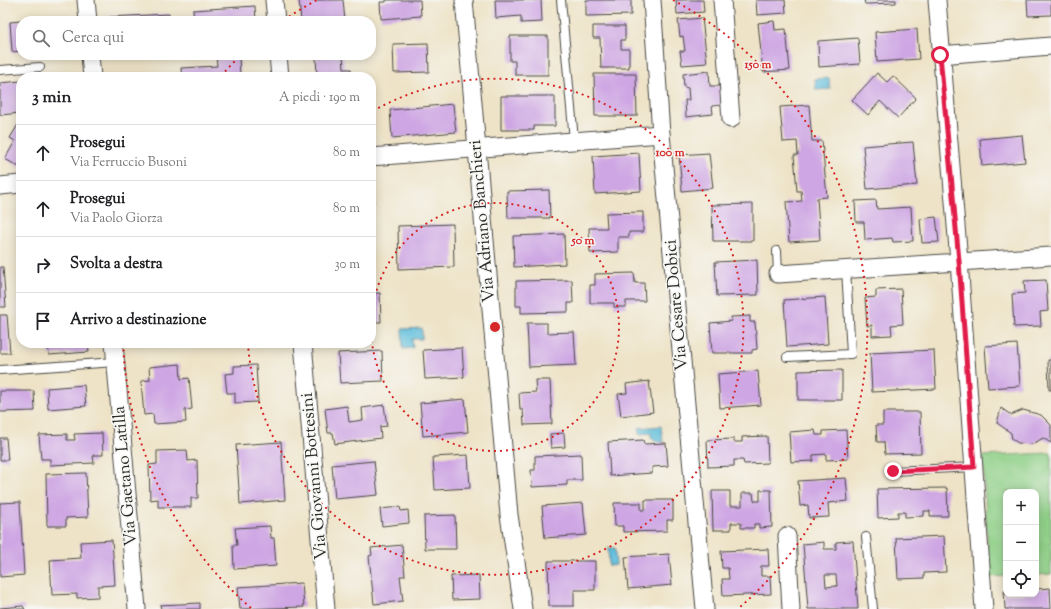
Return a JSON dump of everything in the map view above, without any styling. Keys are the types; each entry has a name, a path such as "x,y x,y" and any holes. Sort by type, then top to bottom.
{"street":[{"path":"86,0 88,16"},
{"path":"274,0 276,16"},
{"name":"Via Adriano Banchieri","path":"464,0 509,515 523,609"},
{"name":"Via Cesare Dobici","path":"652,0 661,134 705,609"},
{"path":"722,0 731,119"},
{"path":"937,0 940,55 959,261 984,609"},
{"path":"940,55 1051,46"},
{"path":"90,60 92,72"},
{"path":"278,60 280,72"},
{"path":"376,156 661,134"},
{"path":"0,186 16,184"},
{"path":"778,274 1051,256"},
{"name":"Via Gaetano Latilla","path":"115,348 137,609"},
{"name":"Via Giovanni Bottesini","path":"303,348 326,609"},
{"path":"787,536 791,609"}],"lane":[{"path":"561,0 574,140"},
{"path":"0,70 40,67"},
{"path":"777,251 778,274"},
{"path":"787,357 850,354 846,269"},
{"path":"0,370 116,362"},
{"path":"893,471 974,467"},
{"path":"866,538 873,609"}],"green space":[{"path":"1051,453 1051,574 1039,575 1039,489 1003,489 1003,576 989,577 983,456"}],"water":[{"path":"829,78 830,89 816,90 815,79"},
{"path":"422,328 422,339 412,339 413,348 403,349 402,329"},
{"path":"661,426 663,442 658,442 651,437 651,433 639,434 639,428"},
{"path":"608,548 615,548 616,565 609,566"}],"building":[{"path":"299,0 343,0 345,16 301,16"},
{"path":"386,0 420,0 421,16 381,19 380,2 386,2"},
{"path":"495,0 541,0 542,22 521,23 521,16 496,18"},
{"path":"586,0 631,0 631,15 586,16"},
{"path":"676,0 703,0 704,12 677,14"},
{"path":"756,0 785,0 786,13 757,15"},
{"path":"864,0 896,0 896,3 865,4"},
{"path":"1027,0 1051,0 1051,15 1028,16"},
{"path":"255,6 256,16 194,16 193,10"},
{"path":"169,14 169,16 129,16"},
{"path":"702,18 707,63 682,65 680,51 685,51 683,36 680,37 678,20"},
{"path":"16,21 16,52 12,52 10,22"},
{"path":"774,21 775,30 786,29 790,70 763,72 758,23"},
{"path":"593,26 625,26 625,40 621,40 621,49 629,49 629,68 601,68 600,38 593,38"},
{"path":"917,29 919,59 877,62 875,32"},
{"path":"510,36 548,36 548,75 515,75 515,61 510,61"},
{"path":"858,38 860,64 819,67 818,41"},
{"path":"428,43 429,72 394,73 393,44"},
{"path":"216,60 239,60 240,72 181,72 181,68 217,66"},
{"path":"316,60 343,60 344,69 351,69 351,72 317,72"},
{"path":"709,71 710,86 720,86 722,105 712,106 713,114 686,117 685,100 689,100 688,88 684,87 683,74"},
{"path":"877,73 887,82 893,76 916,98 898,118 880,101 868,115 852,100"},
{"path":"594,74 636,74 637,116 595,116"},
{"path":"16,81 16,113 0,115 0,83"},
{"path":"501,96 555,96 555,126 534,126 534,130 501,130"},
{"path":"453,104 456,132 392,138 390,110"},
{"path":"809,105 812,141 822,141 827,197 817,198 820,240 789,242 786,202 802,201 801,191 797,191 794,155 798,155 797,141 783,142 780,107"},
{"path":"16,128 16,165 5,159 15,141 10,138"},
{"path":"1022,135 1025,162 982,166 980,139"},
{"path":"913,142 917,185 867,189 863,146"},
{"path":"639,153 641,191 595,194 593,156"},
{"path":"709,153 713,188 682,191 679,155"},
{"path":"549,190 550,218 508,218 507,191"},
{"path":"876,200 877,209 911,207 913,241 893,242 892,238 865,240 864,222 856,222 855,201"},
{"path":"753,204 753,241 713,241 712,205"},
{"path":"643,212 643,232 629,232 629,237 618,237 618,252 590,253 589,228 607,228 606,213"},
{"path":"936,217 939,242 922,243 920,219"},
{"path":"453,224 454,267 399,269 398,226"},
{"path":"564,234 565,264 514,267 513,236"},
{"path":"757,260 758,295 717,296 715,262"},
{"path":"0,267 3,267 6,307 0,307"},
{"path":"634,273 635,283 644,283 645,301 626,301 626,307 614,307 614,303 590,303 590,285 595,285 595,274"},
{"path":"572,280 573,303 568,303 568,312 521,313 521,306 516,306 516,281"},
{"path":"1046,280 1048,311 1040,312 1041,326 1014,327 1012,294 1025,293 1024,281"},
{"path":"901,289 903,324 891,325 892,335 872,336 872,325 867,326 865,298 876,297 876,290"},
{"path":"376,293 380,293 381,322 376,322"},
{"path":"825,297 828,344 787,347 784,300"},
{"path":"0,315 7,315 10,353 0,353"},
{"path":"750,316 750,322 755,322 757,349 752,350 752,353 712,353 710,323 732,321 731,317"},
{"path":"527,323 547,323 547,333 574,332 576,365 529,367"},
{"path":"1017,344 1020,386 988,388 985,346"},
{"path":"48,348 89,348 89,352 49,355"},
{"path":"462,348 464,377 425,379 423,350"},
{"path":"934,350 936,389 872,392 870,353"},
{"path":"382,351 383,381 340,383 338,353"},
{"path":"1048,360 1051,360 1051,390 1049,390"},
{"path":"180,364 181,379 189,378 192,409 185,410 186,422 154,424 153,414 144,415 141,381 150,380 149,367"},
{"path":"256,365 258,402 235,403 235,393 227,393 225,374 234,373 234,366"},
{"path":"842,370 842,400 798,400 798,371"},
{"path":"758,371 761,405 720,408 718,374"},
{"path":"535,380 550,380 552,424 524,425 523,410 520,410 519,393 536,392"},
{"path":"649,381 653,412 621,416 618,394 627,393 626,384"},
{"path":"84,385 86,406 48,409 47,388"},
{"path":"0,391 34,391 35,411 0,412"},
{"path":"465,399 468,432 423,436 420,403"},
{"path":"384,405 387,426 380,427 381,438 335,444 333,433 328,433 325,409 347,406 349,422 363,420 362,408"},
{"path":"1001,408 1011,415 1023,410 1041,415 1051,425 1051,443 1043,438 1033,444 1018,443 1012,439 1011,433 997,423"},
{"path":"883,412 920,412 921,453 885,454 884,442 877,442 876,425 883,425"},
{"path":"815,430 816,435 823,435 823,431 846,430 848,459 826,460 826,454 813,455 813,461 791,462 789,432"},
{"path":"102,433 103,455 93,455 94,463 50,465 50,459 41,459 39,435 67,434 67,440 75,440 74,434"},
{"path":"564,433 565,447 551,448 550,434"},
{"path":"767,436 768,463 744,464 743,460 734,460 734,466 708,467 707,440 734,439 734,442 742,442 742,437"},
{"path":"0,438 6,438 8,460 0,460"},
{"path":"643,440 644,444 666,443 668,466 652,467 652,473 610,476 608,442"},
{"path":"281,442 285,500 240,504 236,445"},
{"path":"187,450 188,461 197,460 198,498 191,498 191,507 158,507 158,499 150,500 149,465 157,464 157,451"},
{"path":"581,454 582,480 567,480 567,485 532,487 531,470 535,470 535,456"},
{"path":"468,455 470,488 435,490 433,457"},
{"path":"374,461 378,495 335,499 332,465"},
{"path":"86,473 88,517 66,518 66,526 47,526 46,474"},
{"path":"846,478 848,501 828,503 829,517 809,518 808,505 800,506 798,481"},
{"path":"947,488 948,516 930,516 930,511 924,511 924,516 905,517 905,512 898,512 898,517 878,518 877,489"},
{"path":"760,490 771,490 772,527 759,528 759,524 754,524 754,528 741,528 741,523 731,523 731,530 713,530 712,491 730,491 730,506 742,506 742,493 753,493 754,501 760,501"},
{"path":"645,500 673,500 673,520 667,520 667,531 623,532 623,526 615,526 614,503 641,503 641,510 645,510"},
{"path":"20,502 24,575 0,577 0,503"},
{"path":"583,503 586,535 545,538 542,506"},
{"path":"400,507 401,511 408,510 409,523 382,526 380,509"},
{"path":"455,515 456,549 425,549 424,516"},
{"path":"270,526 271,538 274,538 276,566 234,569 233,545 237,545 235,528"},
{"path":"944,536 946,572 924,573 924,578 898,579 896,538"},
{"path":"112,540 115,585 98,586 98,597 77,598 77,594 52,595 50,560 81,558 80,542"},
{"path":"853,541 858,609 808,609 803,544 824,542 824,549 836,549 836,542","holes":["825,575 836,575 837,586 826,587"]},
{"path":"402,545 405,576 400,576 403,601 374,604 369,556 372,555 371,548"},
{"path":"768,549 769,566 761,566 761,576 770,576 771,594 723,596 722,579 729,579 728,568 722,568 721,551"},
{"path":"669,554 672,585 628,589 625,557"},
{"path":"548,561 595,561 595,590 574,590 574,606 549,606"},
{"path":"479,575 480,599 452,600 451,576"},
{"path":"302,583 304,607 240,609 238,587"},
{"path":"1050,588 1051,609 1005,609 1004,597 1039,597 1039,589"},
{"path":"200,603 200,609 161,609 160,605"},
{"path":"23,606 25,609 0,609 0,608"}],"route":[{"path":"893,471 974,467 959,261 940,55"}]}
